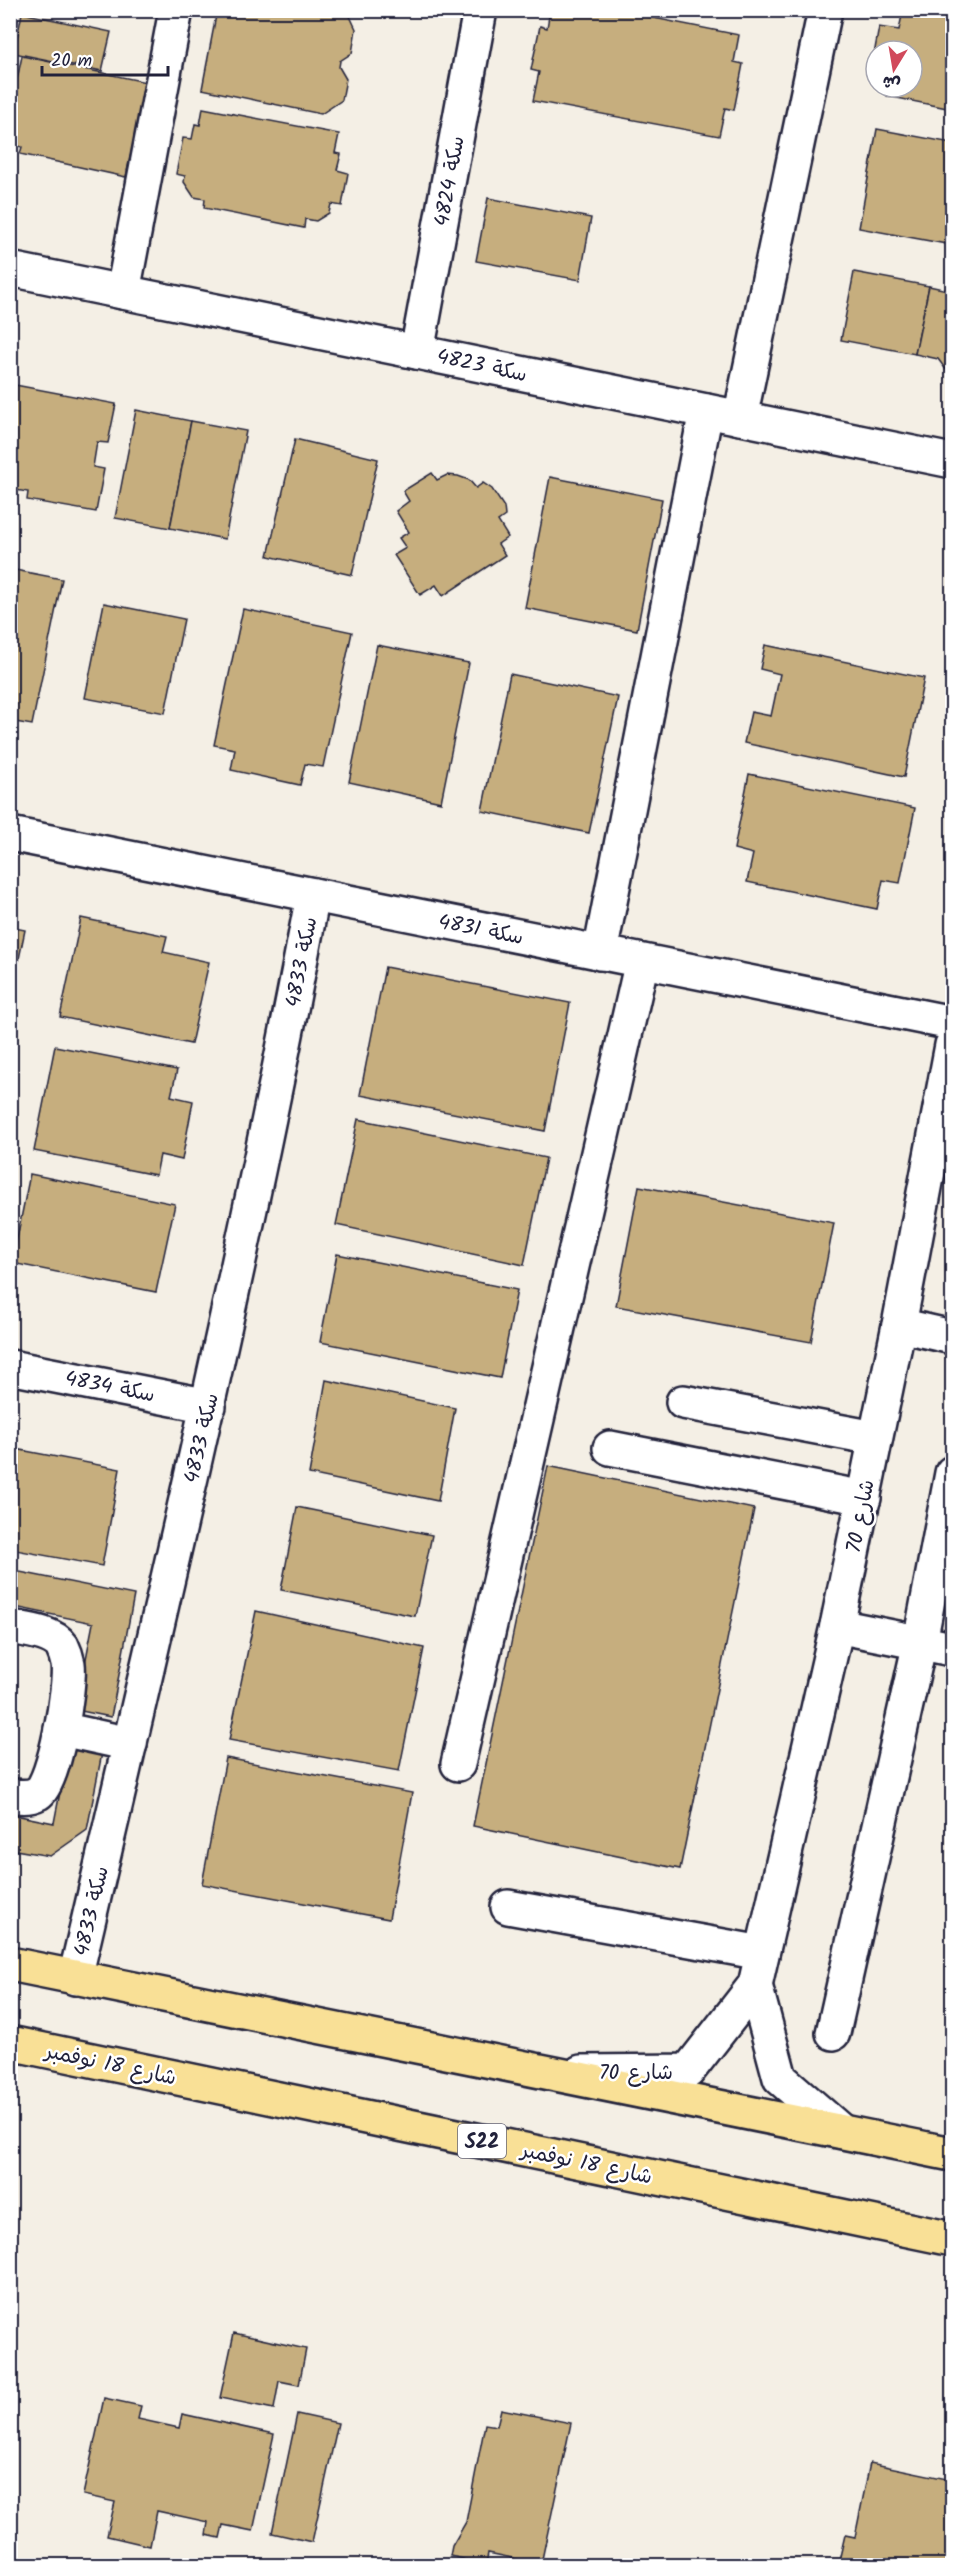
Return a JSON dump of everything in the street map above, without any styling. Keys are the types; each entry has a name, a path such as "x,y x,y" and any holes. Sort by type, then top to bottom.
{"main road":[{"path":"10,1964 952,2154"},
{"name":"شارع 18 نوفمبر","path":"10,2043 952,2239"}],"street":[{"path":"123,292 176,10"},
{"name":"سكة 4824","path":"417,352 480,10"},
{"path":"740,418 825,10"},
{"name":"سكة 4823","path":"10,269 952,461"},
{"path":"600,953 706,411"},
{"name":"سكة 4831","path":"10,834 952,1023"},
{"name":"سكة 4833","path":"75,1978 209,1406 282,1060 313,895"},
{"path":"458,1764 642,961"},
{"name":"شارع 70","path":"547,2072 688,2071 755,1985 864,1498 952,1045"},
{"path":"899,1325 952,1337"},
{"name":"سكة 4834","path":"10,1367 209,1406"},
{"path":"683,1402 875,1438"},
{"path":"610,1448 864,1498"},
{"path":"833,2033 920,1642 952,1473"},
{"path":"837,1626 952,1649"},
{"path":"10,1627 42,1633 61,1645 68,1664 61,1729 48,1780 38,1793 22,1797 10,1795"},
{"path":"61,1729 130,1744"},
{"path":"508,1907 762,1953"},
{"name":"شارع 70","path":"755,1985 780,2078 841,2131"}],"building":[{"path":"217,10 348,12 356,29 352,53 340,61 339,67 346,79 342,100 321,114 202,89"},
{"path":"550,10 614,10 739,35 734,62 743,64 734,110 725,108 719,136 533,101 539,72 531,70 540,26 547,28"},
{"path":"903,10 952,18 952,109 902,99 924,99 924,39 877,39 879,27 899,30"},
{"path":"22,13 111,32 102,71 14,53"},
{"path":"22,56 146,82 126,177 20,154 22,147 10,144 10,112"},
{"path":"203,108 339,134 335,153 341,154 337,170 348,173 342,206 331,204 329,213 316,221 305,219 304,228 204,208 205,199 194,197 184,182 185,176 176,174 183,138 192,139 195,124 200,125"},
{"path":"877,129 952,143 952,245 859,228"},
{"path":"488,198 591,218 580,280 476,261"},
{"path":"854,272 929,286 915,354 841,340"},
{"path":"929,286 952,291 952,367 947,371 938,359 915,354"},
{"path":"10,384 116,404 108,443 97,442 93,467 104,469 96,512 27,500 28,492 10,489"},
{"path":"136,410 191,421 170,528 115,518"},
{"path":"191,421 246,431 225,539 170,528"},
{"path":"295,439 378,459 352,575 268,556"},
{"path":"432,473 437,480 447,475 458,476 469,480 476,488 483,483 492,489 504,507 505,516 498,521 508,537 498,544 505,555 443,596 436,585 420,595 394,555 406,548 399,538 409,532 396,511 409,501 403,491"},
{"path":"550,477 662,499 637,630 525,608"},
{"path":"10,569 62,579 32,725 10,721"},
{"path":"104,603 184,619 165,713 85,698"},
{"path":"243,609 352,632 323,767 305,764 300,785 231,770 235,749 214,745"},
{"path":"377,645 469,663 441,802 349,782"},
{"path":"765,645 924,678 904,777 744,743 751,712 771,716 780,674 760,669"},
{"path":"510,674 618,697 589,833 482,811"},
{"path":"749,774 915,808 900,883 883,880 877,909 747,882 753,854 734,849"},
{"path":"81,918 167,936 163,952 209,962 191,1044 60,1017"},
{"path":"10,927 25,930 10,1002"},
{"path":"385,967 570,1003 545,1131 360,1095"},
{"path":"55,1046 177,1070 171,1096 193,1101 182,1160 160,1155 156,1175 34,1151"},
{"path":"358,1119 546,1158 524,1265 336,1225"},
{"path":"30,1174 175,1204 156,1292 12,1263"},
{"path":"639,1186 834,1223 811,1342 616,1306"},
{"path":"337,1254 517,1290 500,1378 320,1342"},
{"path":"326,1380 455,1408 438,1501 309,1474"},
{"path":"10,1448 120,1469 102,1566 10,1549"},
{"path":"548,1466 754,1509 680,1869 473,1826"},
{"path":"297,1507 432,1535 415,1616 281,1590"},
{"path":"10,1570 134,1595 111,1717 76,1710 93,1623 10,1606"},
{"path":"256,1611 424,1648 399,1771 229,1740"},
{"path":"69,1746 102,1753 87,1830 50,1856 10,1849 10,1814 54,1823"},
{"path":"226,1758 412,1793 389,1919 202,1884"},
{"path":"234,2333 306,2349 299,2385 279,2381 274,2409 220,2398"},
{"path":"104,2398 141,2406 138,2419 179,2428 182,2414 274,2434 253,2531 223,2525 220,2538 206,2535 208,2522 157,2511 150,2546 107,2536 115,2502 83,2495"},
{"path":"501,2409 571,2423 541,2564 488,2553 486,2564 450,2556 452,2546 466,2522 485,2424 497,2426"},
{"path":"297,2414 338,2423 312,2542 272,2533"},
{"path":"870,2463 952,2480 952,2566 838,2565 845,2535 855,2537"}]}
